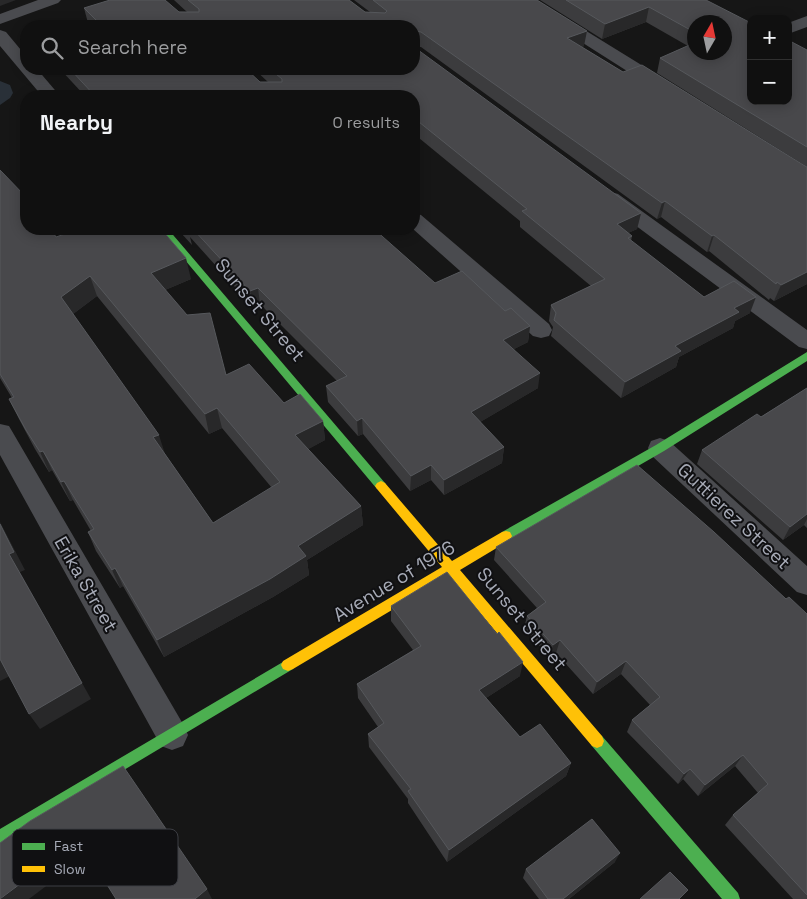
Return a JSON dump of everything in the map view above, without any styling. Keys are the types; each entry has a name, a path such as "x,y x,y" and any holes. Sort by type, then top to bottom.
{"street":[{"path":"0,19 53,0"},
{"path":"526,0 674,94"},
{"path":"792,27 807,21"},
{"path":"0,36 20,60"},
{"path":"33,75 46,90"},
{"path":"599,189 807,341"},
{"path":"420,224 541,330"},
{"name":"Sunset Street","path":"168,235 732,899"},
{"name":"Avenue of 1976","path":"13,829 450,568 660,448 807,356"},
{"name":"Erika Street","path":"0,433 172,735"},
{"name":"Guttierez Street","path":"660,448 807,583"},
{"name":"Avenue of 1976","path":"0,837 12,830"}],"shaded area":[{"path":"0,81 10,85 13,93 10,98 0,105"}],"building":[{"path":"110,0 165,0 179,12 199,12 199,9 188,0 349,0 365,12 385,13 387,11 373,0 537,0 587,31 567,38 623,72 642,65 807,167 807,272 781,285 777,282 776,284 714,235 712,236 665,201 662,203 420,32 420,20 96,20 84,8"},
{"path":"566,0 706,0 747,21 747,105 792,105 792,42 807,50 807,147 660,58 687,46 687,60 732,60 732,15 687,15 687,28 649,7 605,24"},
{"path":"420,51 641,213 617,224 632,236 628,238 704,297 734,281 756,297 734,308 739,312 675,346 681,351 625,382 554,320 556,313 551,305 605,279 522,211 527,209 420,123 420,90 89,90 76,75 252,75 260,82 282,82 282,79 277,75 420,75"},
{"path":"0,170 20,191 20,235 55,235 56,237 62,235 166,235 186,258 151,273 187,315 210,313 226,375 249,364 284,403 300,394 323,421 295,435 361,506 298,546 306,556 270,579 157,640 115,568 112,570 88,532 94,529 64,481 61,482 43,451 40,452 26,430 9,399 14,397 0,374","holes":["90,276 205,414 217,408 280,482 213,523 153,437 159,435 61,297"]},
{"path":"199,235 381,235 435,283 462,271 505,311 511,308 530,326 503,340 540,373 471,412 504,447 444,480 431,465 411,476 362,418 357,421 326,386 347,376 258,288 250,291"},
{"path":"807,388 807,514 790,527 702,450 757,414 761,417"},
{"path":"637,465 714,532 786,599 789,597 807,614 807,895 733,815 768,784 743,755 705,785 690,769 684,774 632,720 660,697 626,661 597,682 560,640 553,645 527,616 546,602 496,547"},
{"path":"0,524 14,552 9,554 82,683 29,714 0,659"},
{"path":"447,572 497,634 499,632 523,662 479,690 520,737 540,724 571,763 449,850 408,791 411,789 368,734 384,723 357,684 421,646 391,606"},
{"path":"123,766 166,829 19,829"},
{"path":"592,819 620,853 563,899 548,899 526,869"},
{"path":"12,834 12,886 17,886 0,899 0,843"},
{"path":"178,847 207,889 195,899 116,899 108,886 178,886"},
{"path":"670,872 688,890 679,899 640,899"}],"traffic: fast":[{"path":"168,235 381,486"},
{"path":"506,536 660,448 807,356"},
{"path":"13,829 288,665"},
{"path":"597,741 732,899"},
{"path":"0,837 12,830"}],"traffic: slow":[{"path":"381,486 597,741"},
{"path":"288,665 506,536"}]}
